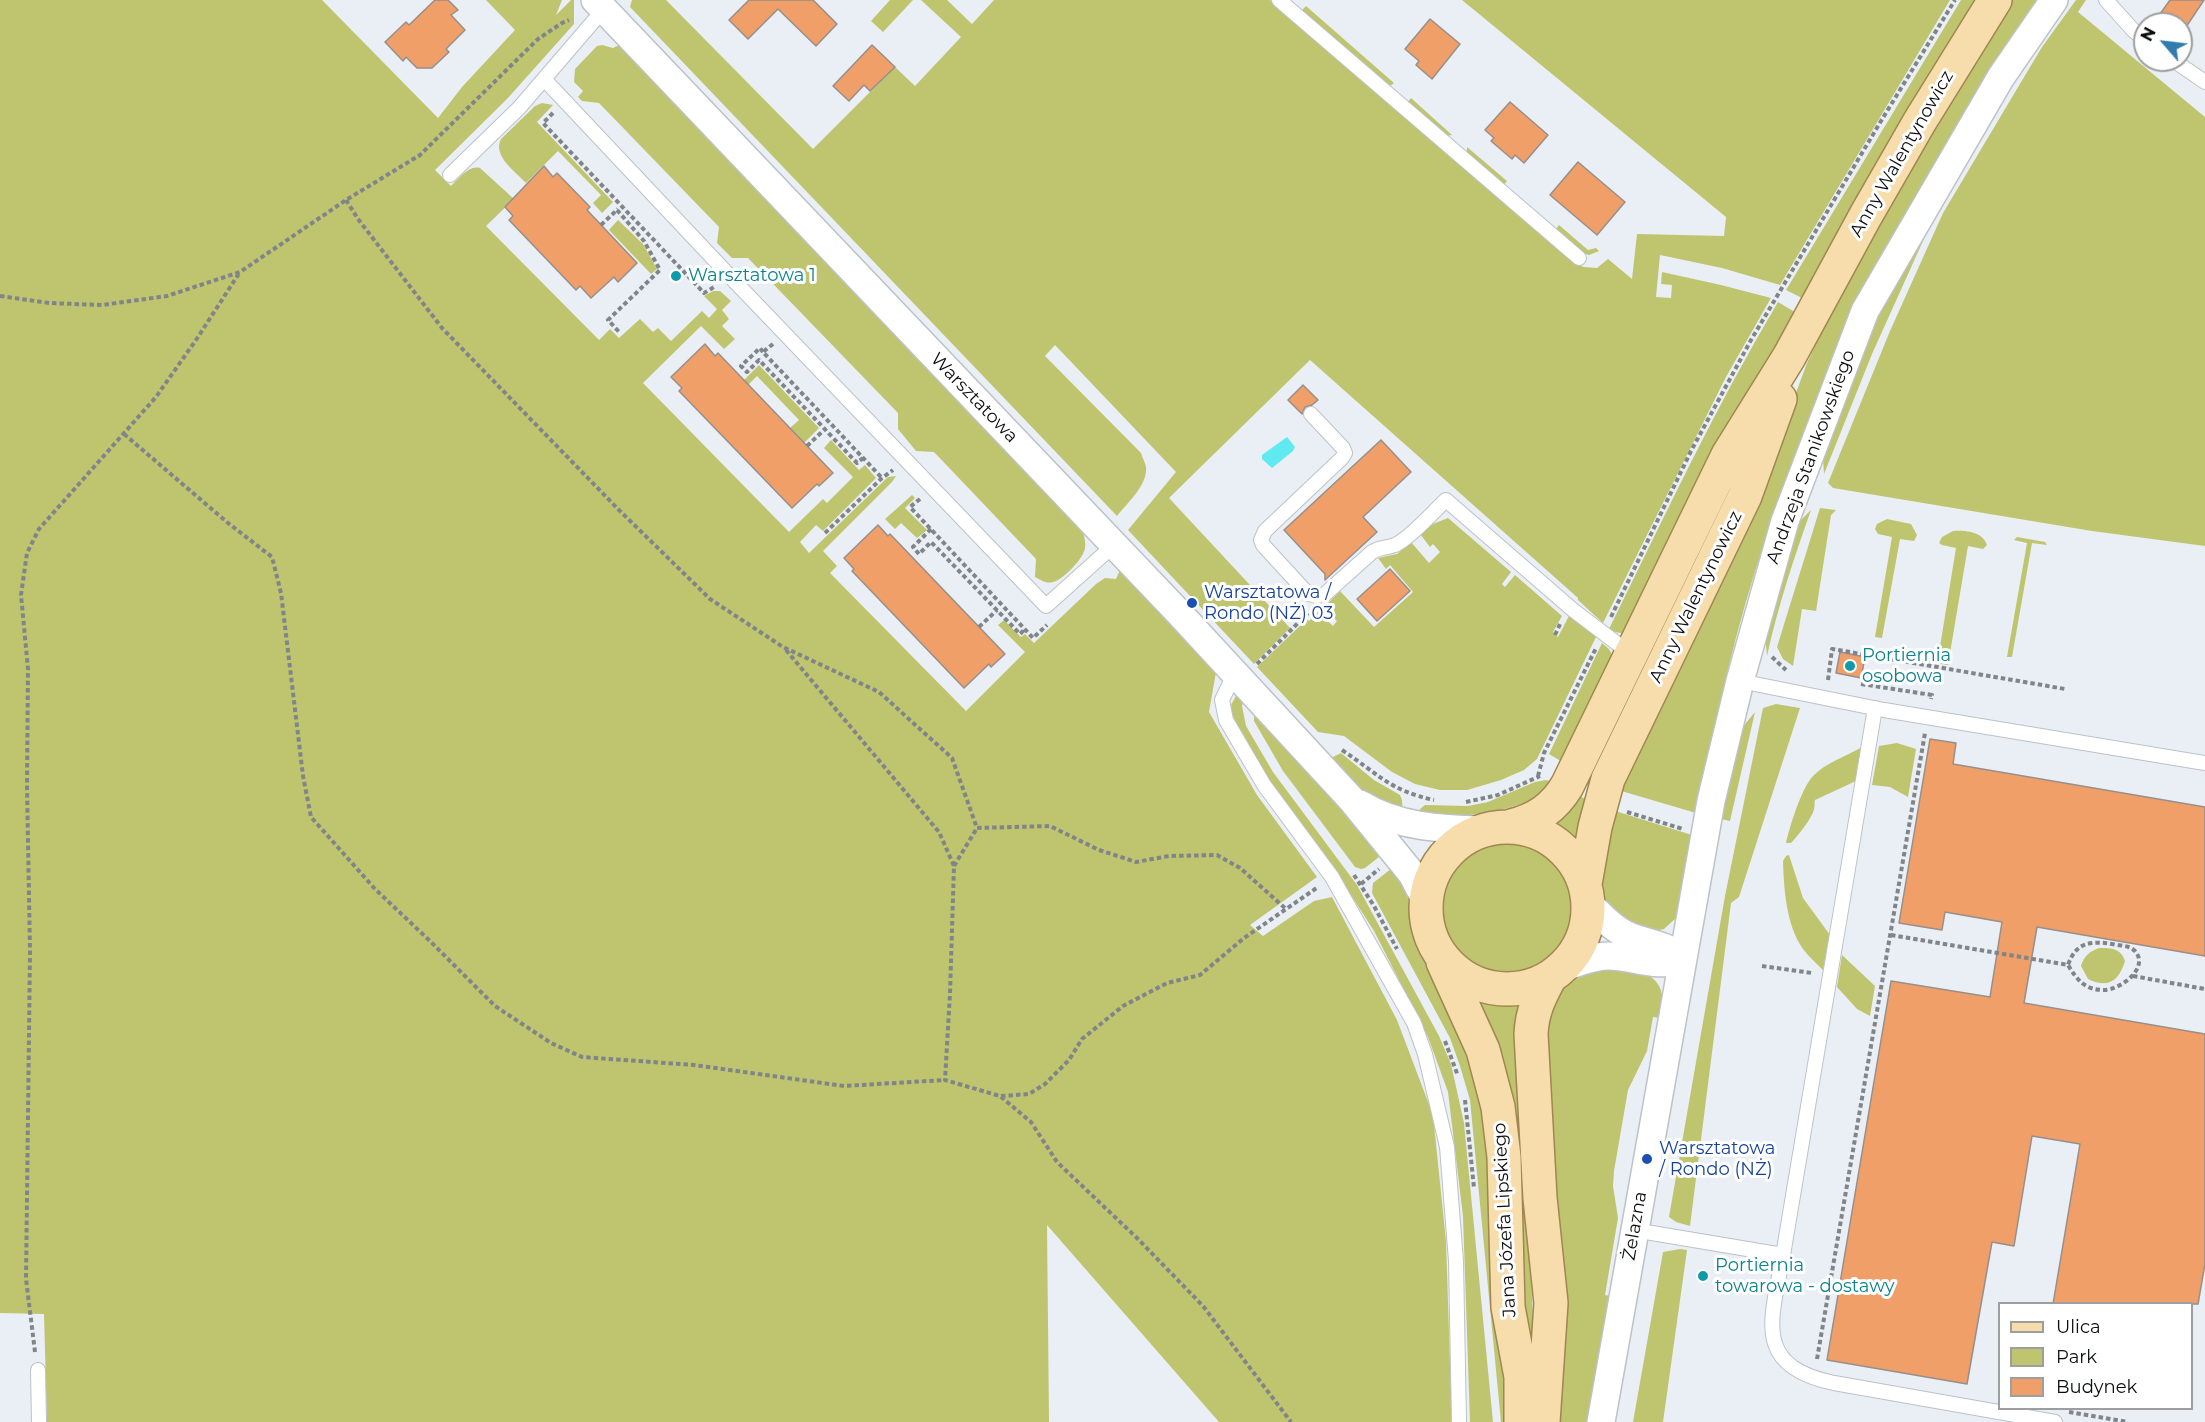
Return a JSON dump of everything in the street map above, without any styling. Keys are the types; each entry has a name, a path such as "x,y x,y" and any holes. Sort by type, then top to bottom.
{"main road":[{"name":"Anny Walentynowicz","path":"1497,828 1522,824 1541,815 1557,802 1552,781 1631,654 1728,455 1815,311 1904,148 1995,0"},
{"name":"Anny Walentynowicz","path":"1587,893 1594,827 1615,765 1745,496 1815,311"},
{"path":"1497,828 1543,834 1561,847 1575,864 1587,893 1587,921 1582,938 1570,959 1556,972 1525,987 1498,989 1460,975 1441,955 1427,926 1426,901 1435,870 1447,852 1464,839 1497,828"},
{"name":"Jana Józefa Lipskiego","path":"1441,955 1484,1050 1498,1107 1504,1157 1508,1307 1521,1377 1521,1422"},
{"name":"Jana Józefa Lipskiego","path":"1543,1422 1551,1303 1540,1198 1532,1034 1534,1011 1539,995 1556,972"}],"street":[{"name":"Andrzeja Stanikowskiego","path":"1683,959 1704,836 1720,759 1740,681 1785,521 1865,310 2001,76 2054,0"},
{"name":"Warsztatowa","path":"605,3 1351,798 1412,874 1426,901"},
{"name":"Warsztatowa","path":"1351,798 1376,813 1410,824 1497,828"},
{"path":"1587,893 1617,929 1627,935 1670,949 1683,959"},
{"path":"1556,972 1593,958 1607,956 1656,963 1683,959"},
{"name":"Żelazna","path":"1601,1422 1683,959"}],"lane":[{"path":"1280,0 1579,258"},
{"path":"2106,0 2133,30"},
{"path":"450,175 498,130 544,79 605,3"},
{"path":"2190,72 2205,82"},
{"path":"544,79 1046,606 1114,545"},
{"path":"1311,414 1345,453 1265,531 1261,540 1307,593 1316,596 1324,595 1372,552 1378,548 1394,545 1403,539 1446,500 1573,609 1631,654"},
{"path":"1237,675 1222,700 1226,720 1264,785 1332,877 1414,1023 1434,1083 1447,1147 1456,1261 1459,1422"},
{"path":"1740,681 1875,708 2205,763"},
{"path":"1875,708 1771,1324 1772,1337 1778,1349 1796,1370 1808,1377 1834,1383 1998,1407"},
{"path":"1635,1230 1783,1255"},
{"path":"38,1370 39,1422"},
{"path":"2016,1410 2057,1416"}],"path":[{"path":"1460,802 1471,802 1552,781 1544,753 1691,451 1731,377 1875,131 1955,0"},
{"path":"0,296 49,303 102,305 167,296 240,272 346,200 420,155 538,39 562,23 605,3"},
{"path":"346,200 442,328 610,501 710,598 783,647 879,692 952,758 977,828"},
{"path":"601,225 621,206"},
{"path":"617,210 644,241 660,270 608,320 620,333"},
{"path":"38,1370 26,1279 30,964 28,669 21,595 27,553 39,529 156,398 240,272"},
{"path":"763,352 760,348 741,366 747,372 759,360 857,463 863,458"},
{"path":"807,446 825,429"},
{"path":"124,434 228,523 272,557 281,593 303,776 311,817 375,889 495,1006 551,1043 582,1057 694,1065 844,1086 945,1080 1000,1096 1029,1094 1045,1084 1069,1060 1082,1039 1123,1006 1167,983 1200,975 1244,938 1332,877"},
{"path":"931,529 913,548 919,554 931,542 1020,634 1025,629"},
{"path":"1268,653 1324,595"},
{"path":"979,627 997,610"},
{"path":"783,647 939,832 954,866 945,1080"},
{"path":"1773,647 1771,656 1785,670 1795,674"},
{"path":"1828,680 1832,649 2065,689"},
{"path":"1817,678 1838,681"},
{"path":"1817,1359 1932,695 1858,684"},
{"path":"1315,759 1333,748 1343,750 1386,782 1415,796 1438,800"},
{"path":"1601,803 1704,836"},
{"path":"977,828 1050,826 1099,850 1136,862 1168,856 1217,855 1240,868 1287,910"},
{"path":"954,866 977,828"},
{"path":"1354,874 1361,884"},
{"path":"1890,935 2068,965"},
{"path":"2099,942 2132,948 2138,955 2133,976 2123,985 2111,990 2086,987 2077,980 2068,965 2071,955 2089,943 2099,942"},
{"path":"1762,966 1830,976"},
{"path":"2133,976 2205,989"},
{"path":"1000,1096 1031,1122 1057,1162 1137,1238 1203,1306 1291,1422"},
{"path":"2057,1416 2128,1422"}],"green space":[{"path":"0,0 322,0 438,118 462,87 515,30 486,0 562,0 556,15 571,0 574,0 574,24 507,99 435,170 451,186 468,171 480,168 514,199 486,226 599,340 610,329 619,338 640,319 653,332 658,328 671,341 702,311 709,318 717,309 704,296 713,291 720,291 731,301 722,310 729,319 722,326 735,339 724,349 701,326 643,383 789,532 823,499 827,503 853,477 824,448 831,440 859,470 865,465 876,478 823,531 816,525 800,542 809,553 888,477 896,476 823,551 837,566 830,573 966,711 1025,652 998,625 1004,620 1021,637 1025,634 1034,643 1096,584 1105,578 1116,579 1120,570 1216,672 1209,712 1257,795 1317,877 1250,925 1263,936 1314,901 1332,897 1397,1020 1433,1115 1446,1241 1452,1422 1219,1422 1047,1225 1049,1422 47,1422 44,1314 0,1313"},
{"path":"632,0 666,0 813,149 895,67 915,86 961,37 921,0 947,0 972,24 994,0 1270,0 1575,264 1597,268 1608,259 1632,279 1637,234 1724,236 1726,217 1462,0 1950,0 1780,285 1722,268 1660,255 1656,297 1671,298 1672,285 1661,284 1662,272 1771,298 1726,377 1603,623 1578,598 1310,360 1169,498 1290,628 1254,664 1128,530 1176,472 1055,345 1045,356 1141,453 1145,463 1144,480 1117,516 630,7"},
{"path":"890,0 913,0 883,32 871,21"},
{"path":"1961,0 1976,0 1908,110 1802,298 1786,290"},
{"path":"2012,0 2040,0 1794,462 1770,526 1736,638 1696,813 1618,790 1756,501 1807,363 1828,318 1890,200"},
{"path":"2076,0 2086,0 2078,12 2133,57 2133,72 2151,72 2205,117 2205,546 2092,531 1833,488 1828,483 1890,331 1943,213 2042,47"},
{"path":"1306,6 1394,83 1389,87 1301,11"},
{"path":"619,45 1082,529 1084,552 1067,573 1050,582 1035,577 1036,559 934,452 916,451 898,429 898,413 748,258 732,258 717,243 719,227 599,103 582,101 578,97 583,91 574,82 575,69 597,46 613,48"},
{"path":"1411,98 1452,135 1445,136 1407,103"},
{"path":"542,103 553,105 537,122 613,202 602,213 593,203 601,195 558,151 526,183 502,157 499,145 501,139 535,106"},
{"path":"1467,147 1507,181 1504,185 1467,154"},
{"path":"618,220 643,244 657,269 651,274 609,230"},
{"path":"1559,225 1588,250 1596,248 1599,251 1589,255 1585,254 1556,229"},
{"path":"1927,232 1872,354 1824,474 1823,458 1879,310"},
{"path":"1778,302 1793,311 1796,316 1625,634 1609,629 1711,423"},
{"path":"759,365 819,428 804,443 790,428 799,420 757,376 748,385 744,380"},
{"path":"912,495 915,498 905,508 927,530 917,538 901,523 895,529 885,519"},
{"path":"1820,508 1836,510 1831,515 1816,611 1802,609 1793,666 1783,659 1777,647"},
{"path":"1811,510 1787,582 1767,656 1765,635 1798,523"},
{"path":"1448,518 1511,572 1502,584 1505,587 1515,575 1562,616 1553,632 1558,637 1570,614 1596,637 1537,759 1524,770 1501,780 1467,790 1440,790 1415,784 1392,772 1344,736 1318,732 1257,667 1307,619 1309,621 1318,612 1333,626 1337,621 1323,608 1340,591 1374,627 1413,592 1390,565 1386,569 1378,558 1397,554 1411,542 1429,563 1440,552 1433,544 1430,547 1420,534 1433,524"},
{"path":"1887,519 1911,524 1917,535 1914,541 1900,539 1882,638 1875,637 1892,537 1878,534 1875,529 1877,524"},
{"path":"1953,531 1978,535 1987,545 1983,549 1968,546 1948,665 1920,661 1923,651 1939,653 1956,548 1939,543 1942,537"},
{"path":"2017,537 2045,542 2047,545 2032,543 2012,657 2007,657 2027,543 2014,540"},
{"path":"1602,643 1614,658 1564,763 1549,754"},
{"path":"1237,694 1243,702 1246,726 1273,772 1357,885 1439,1036 1451,1064 1464,1123 1493,1422 1470,1422 1463,1216 1448,1092 1428,1037 1374,931 1333,867 1258,765 1233,718 1231,705"},
{"path":"1776,704 1800,708 1739,897 1731,903 1690,1226 1676,1222 1669,1217 1725,896 1763,708"},
{"path":"1755,712 1730,821 1721,819 1741,729"},
{"path":"1254,713 1384,853 1365,868 1355,867 1283,771 1254,721"},
{"path":"1897,743 1916,749 1908,797 1890,787 1872,785 1879,746"},
{"path":"1862,747 1856,781 1815,800 1813,813 1808,822 1791,843 1786,843 1800,798 1813,776 1830,763"},
{"path":"1341,753 1374,780 1400,795 1403,815 1365,794 1331,758"},
{"path":"1546,780 1553,782 1531,801 1501,810 1463,816 1419,819 1420,809 1425,805 1468,806 1488,802 1535,782"},
{"path":"1577,795 1588,800 1577,838 1555,822"},
{"path":"1612,810 1692,835 1676,918 1664,929 1643,933 1606,905 1601,887"},
{"path":"1506,842 1531,847 1552,861 1566,882 1571,907 1566,932 1552,953 1531,967 1506,972 1481,967 1460,953 1446,932 1441,907 1446,882 1460,861 1481,847"},
{"path":"1789,855 1803,898 1830,935 1823,970 1803,949 1789,918 1783,861"},
{"path":"1396,865 1407,886 1410,923 1417,946 1466,1037 1481,1086 1514,1422 1501,1422 1470,1100 1450,1038 1372,893 1373,883"},
{"path":"2099,948 2118,951 2125,961 2120,974 2107,983 2088,979 2081,966 2087,955"},
{"path":"1842,955 1875,986 1870,1016 1857,1009 1837,987"},
{"path":"1594,967 1644,973 1659,985 1662,1004 1660,1018 1653,1017 1647,1051 1628,1090 1614,1171 1613,1186 1618,1218 1605,1295 1610,1296 1588,1422 1549,1422 1544,1027 1567,985"},
{"path":"1480,1002 1521,1006 1535,1377 1527,1377 1523,1278"},
{"path":"1687,1250 1663,1422 1633,1422 1663,1252"}],"water":[{"path":"1287,437 1295,447 1272,468 1262,459 1262,455"}],"building":[{"path":"435,0 448,0 458,10 451,15 465,30 446,49 449,52 432,68 417,68 406,57 403,61 385,42 406,22 409,25"},
{"path":"749,0 813,0 837,24 816,46 778,9 748,39 729,20"},
{"path":"2170,0 2204,0 2193,16 2193,12 2161,12"},
{"path":"1430,19 1460,44 1432,79 1416,65 1419,61 1405,49"},
{"path":"872,45 895,67 870,91 864,85 849,101 833,86"},
{"path":"1510,102 1548,135 1524,163 1515,155 1512,159 1491,141 1494,138 1485,130"},
{"path":"1578,162 1625,202 1597,235 1550,195"},
{"path":"544,166 553,177 557,173 590,207 587,210 637,263 618,282 614,277 591,298 580,286 576,290 509,220 513,216 505,207"},
{"path":"705,344 715,356 718,353 833,473 819,486 817,484 792,508 679,391 682,388 671,377"},
{"path":"1303,385 1318,400 1305,407 1302,414 1288,400"},
{"path":"1381,440 1411,472 1363,517 1377,532 1325,580 1325,574 1284,530"},
{"path":"878,525 888,536 890,534 1005,654 991,667 989,664 964,688 852,571 854,569 844,558"},
{"path":"1390,569 1410,591 1377,621 1357,599"},
{"name":"Portiernia osobowa","path":"1840,652 1865,657 1861,678 1836,673"},
{"path":"1930,739 1956,743 1953,764 2205,807 2205,956 2037,927 2024,1003 2205,1034 2205,1264 2198,1304 2193,1304 2193,1302 2053,1302 2080,1144 2032,1136 2014,1246 1992,1242 1967,1384 1827,1360 1891,981 1990,997 2002,922 1945,912 1942,930 1899,923"}],"place":[{"name":"Warsztatowa 1","path":"676,276"},
{"name":"Warsztatowa / Rondo (NŻ) 03","path":"1192,603"},
{"name":"Portiernia osobowa","path":"1850,666"},
{"name":"Warsztatowa / Rondo (NŻ)","path":"1647,1159"},
{"name":"Portiernia towarowa - dostawy","path":"1703,1276"}]}
